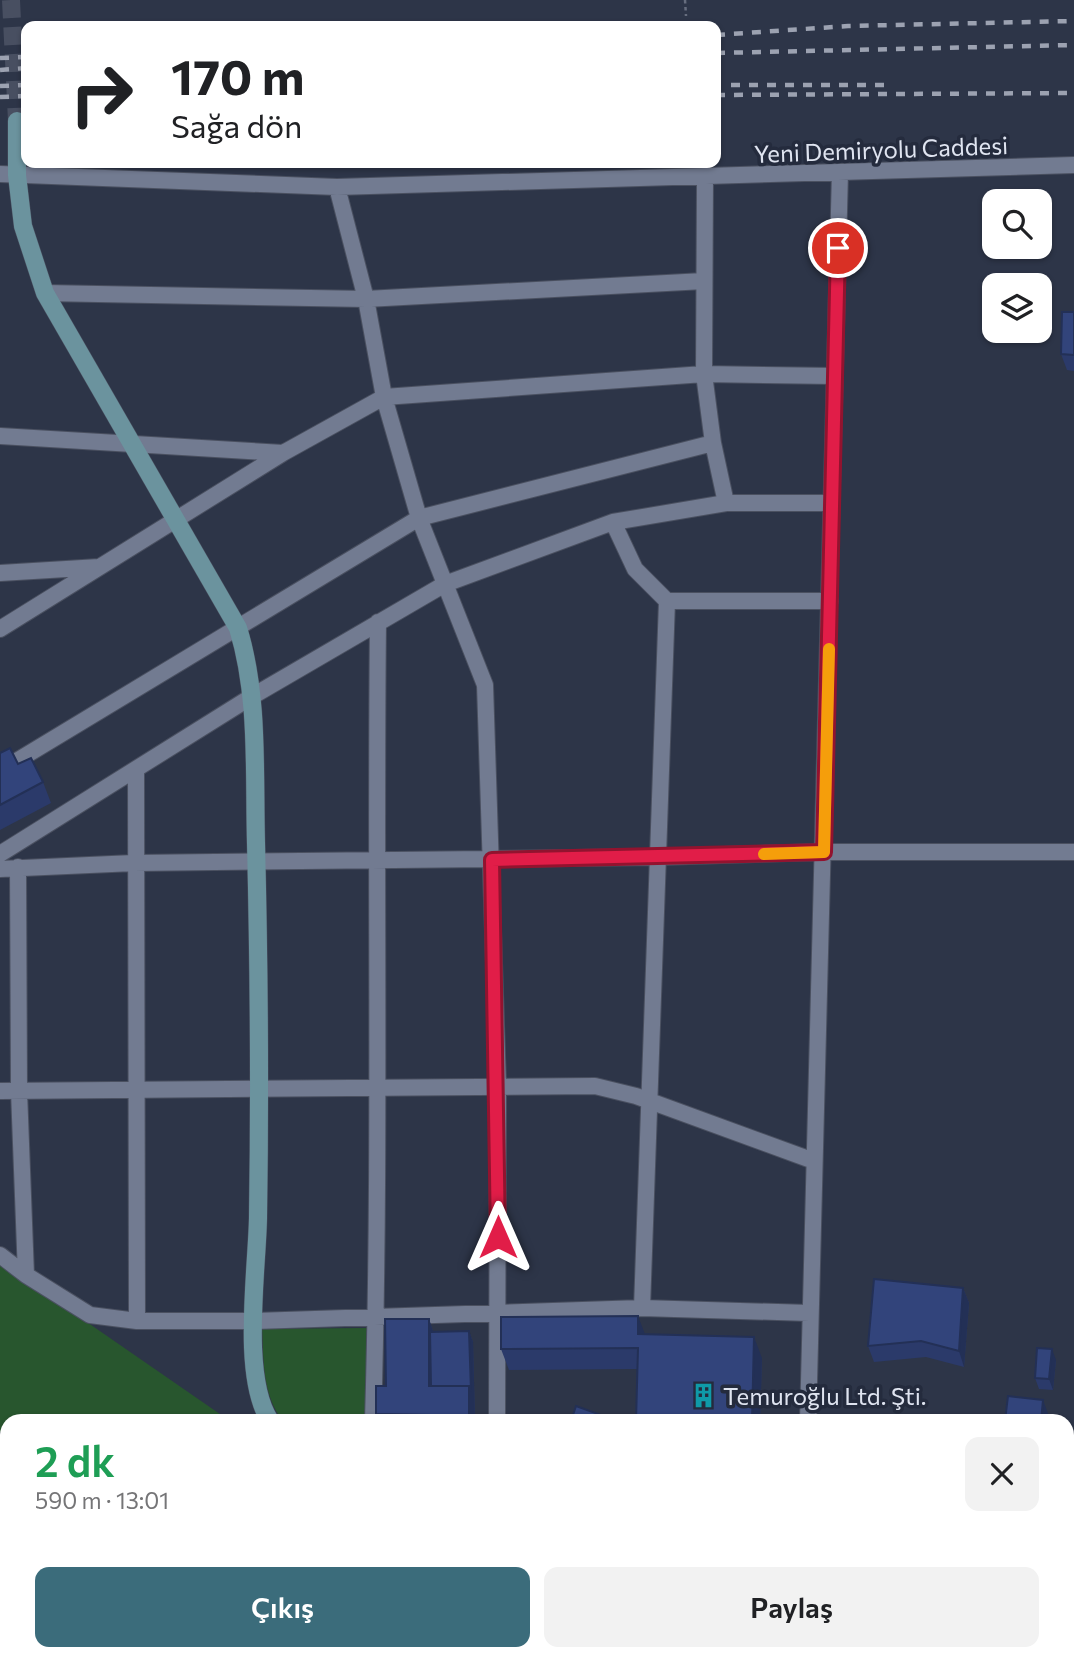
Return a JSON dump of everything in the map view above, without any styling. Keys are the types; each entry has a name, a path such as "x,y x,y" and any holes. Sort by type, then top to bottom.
{"street":[{"path":"17,121 9,174 25,235 45,293 238,628 247,661 251,697 257,863 255,1321 257,1390 267,1414"},
{"name":"Yeni Demiryolu Caddesi","path":"9,174 337,187 1074,166"},
{"path":"808,1414 840,172"},
{"path":"705,178 704,374 713,443 726,503"},
{"path":"337,187 366,299 384,397 419,518 485,685 498,1086 497,1414"},
{"path":"45,293 366,299 704,281"},
{"path":"0,629 178,521 283,453 384,397 704,374 835,376"},
{"path":"0,436 283,453"},
{"path":"0,771 419,518 713,443"},
{"path":"0,854 251,697 445,584 613,522 726,503 831,503"},
{"path":"613,522 635,569 667,601 830,601"},
{"path":"0,573 104,567"},
{"path":"642,1308 652,1104 657,857 667,601"},
{"path":"373,1414 379,1089 375,859 379,622"},
{"path":"136,770 134,863 138,1089 137,1321"},
{"path":"0,869 134,863 375,859 492,860 824,852 1074,852"},
{"path":"18,867 19,1091 26,1275"},
{"path":"0,1091 595,1086 621,1091 814,1161"},
{"path":"0,1255 26,1275 90,1315 137,1321 376,1318 642,1308 809,1313"}],"path":[{"path":"685,0 686,16"}],"green space":[{"path":"0,1262 220,1414 0,1414"},
{"path":"367,1328 366,1414 278,1414 268,1389 262,1329"}],"building":[{"path":"1062,312 1074,312 1074,355 1061,354"},
{"path":"10,748 18,764 31,758 43,782 0,805 0,753"},
{"path":"874,1279 963,1288 959,1351 921,1341 868,1346"},
{"path":"638,1316 638,1334 754,1337 752,1414 636,1414 638,1348 501,1349 501,1317"},
{"path":"385,1319 429,1319 429,1386 469,1386 469,1414 376,1414 376,1386 386,1386"},
{"path":"469,1331 471,1391 469,1386 431,1386 430,1332"},
{"path":"1037,1348 1052,1349 1049,1379 1035,1378"},
{"path":"1008,1396 1043,1400 1042,1414 1006,1414"},
{"path":"576,1406 598,1414 573,1414"}],"tunnel":[{"path":"11,0 17,121"}],"railway":[{"path":"721,35 848,26 1074,21"},
{"path":"721,53 1074,45"},
{"path":"0,58 21,57"},
{"path":"0,70 21,68"},
{"path":"0,86 21,85"},
{"path":"731,85 892,85"},
{"path":"721,95 1074,93"},
{"path":"0,97 21,96"}],"slow traffic":[{"path":"764,854 824,852 829,649"}],"place":[{"name":"Temuroğlu Ltd. Şti.","path":"703,1395"}],"route":[{"path":"498,1237 498,1086 492,860 824,852 838,248"}]}
